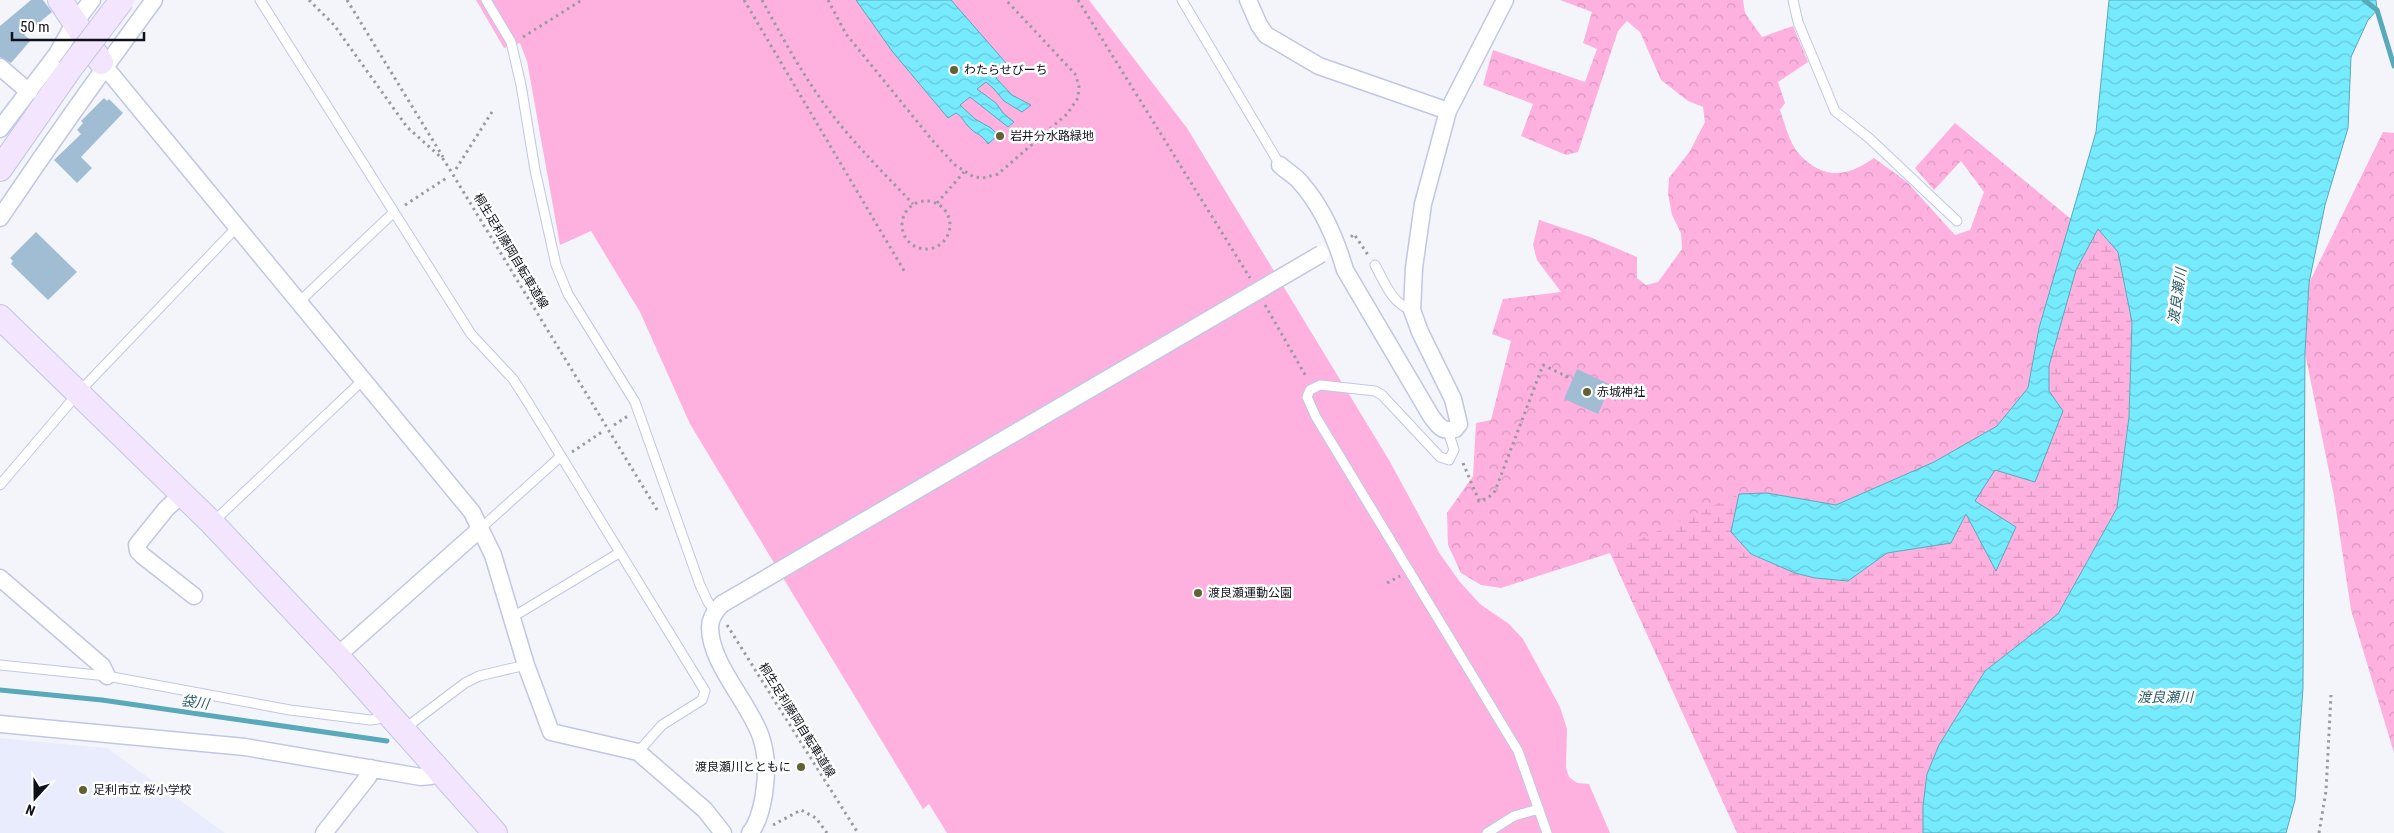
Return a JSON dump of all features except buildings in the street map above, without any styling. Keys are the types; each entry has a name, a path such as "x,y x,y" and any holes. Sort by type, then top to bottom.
{"street":[{"path":"60,0 104,65 472,512 493,555 526,665 551,732 556,735 638,752 705,810 723,833"},
{"path":"0,129 57,54 75,22 92,0"},
{"path":"0,169 69,70 122,0"},
{"path":"0,218 104,65 154,0"},
{"path":"1248,0 1258,25 1266,35 1312,62 1332,72 1448,111"},
{"path":"1280,166 1300,182 1327,222 1338,246 1345,270 1431,416 1442,429 1448,432 1455,429 1459,424 1453,399 1420,332 1412,310 1414,268 1423,204 1448,111 1505,0"},
{"path":"0,67 29,92"},
{"path":"750,833 756,826 766,783 765,753 757,727 719,658 711,636 710,625 721,613 1321,254 1338,246"},
{"path":"0,317 212,523 404,729 495,833"},
{"path":"182,494 166,509 137,545 138,551 143,556 194,596"},
{"path":"337,656 480,529"},
{"path":"0,578 102,666 107,676"},
{"path":"0,724 245,747 421,777 431,776 439,770"},
{"path":"324,833 368,778 371,768"}],"lane":[{"path":"260,0 470,334 512,379 706,691 702,700 662,725 638,752"},
{"path":"486,0 511,42 556,265 568,294 635,402 700,585 708,602 721,613"},
{"path":"1182,0 1280,166"},
{"path":"1793,0 1798,22 1835,111 1870,138 1957,221"},
{"path":"299,302 394,212"},
{"path":"0,485 79,392 237,227"},
{"path":"1375,265 1393,298 1404,308 1412,310"},
{"path":"212,523 363,380"},
{"path":"1448,432 1454,450 1449,460 1440,457 1375,391 1320,385 1310,390 1307,398 1312,411 1518,751 1548,833"},
{"path":"480,529 560,457"},
{"path":"511,618 619,553"},
{"path":"0,665 107,676 290,710 361,719 378,719 387,711"},
{"path":"404,729 465,683 479,676 526,665"},
{"path":"1487,833 1514,816 1539,809"}],"path":[{"name":"桐生足利藤岡自転車道線","path":"308,0 334,25 407,127 444,160 662,517"},
{"path":"347,0 444,160"},
{"path":"511,42 521,38 582,0"},
{"path":"744,0 906,274"},
{"path":"762,0 798,65 820,98 846,132 913,204"},
{"path":"828,0 846,34 933,141 964,172 983,178 998,174 1067,114 1078,98 1079,86 1076,74 1006,0"},
{"path":"1078,0 1252,283"},
{"path":"456,169 492,112"},
{"path":"937,203 964,172"},
{"path":"406,204 448,177"},
{"path":"929,201 937,203 948,215 949,230 941,244 926,249 911,244 902,232 903,216 913,204 929,201"},
{"path":"1358,240 1375,265"},
{"path":"1262,299 1306,376 1310,390"},
{"path":"1454,450 1463,463 1479,501 1488,498 1495,491 1543,365 1570,378"},
{"path":"614,424 631,414"},
{"path":"570,454 602,432"},
{"name":"桐生足利藤岡自転車道線","path":"721,613 858,833"},
{"path":"2319,833 2326,791 2331,694"},
{"path":"770,827 801,810 816,818 827,833"}],"shaded area":[{"name":"足利市立 桜小学校","path":"0,738 107,748 225,833 0,833"}],"green space":[{"path":"476,0 1089,0 1187,128 1389,460 1440,554 1460,582 1480,604 1509,624 1523,639 1560,707 1567,729 1566,768 1569,777 1577,783 1589,784 1610,833 947,833 929,804 923,809 690,424 640,312 591,231 560,245 527,61 520,43 504,48"},
{"path":"1560,0 1743,0 1745,13 1762,37 1793,26 1808,62 1778,82 1785,103 1780,110 1788,134 1796,150 1810,164 1827,172 1842,173 1858,168 1874,158 1907,182 1955,235 1970,230 1984,192 1961,161 1934,190 1915,168 1955,123 2072,220 2039,328 2028,388 1997,426 1934,462 1836,505 1767,493 1610,553 1501,588 1481,585 1461,573 1448,545 1447,513 1473,476 1476,423 1491,420 1511,341 1492,334 1503,299 1561,292 1537,260 1533,245 1539,220 1590,237 1637,257 1637,278 1646,285 1658,282 1682,249 1681,233 1672,215 1668,194 1669,178 1690,151 1705,122 1703,107 1688,101 1661,80 1640,32 1627,21 1618,31 1578,152 1566,155 1521,136 1533,104 1483,85 1493,50 1585,82 1597,49 1583,43 1592,12"},
{"path":"2383,132 2394,133 2394,753 2351,610 2334,496 2305,353 2309,283"},
{"path":"2098,229 2118,252 2132,322 2129,417 2117,508 2058,614 1985,671 1939,745 1927,774 1923,806 1923,833 1737,833 1610,553 1739,494 1731,532 1751,554 1795,573 1815,578 1848,581 1887,553 1951,543 1966,514 1996,570 1974,501 1995,469 2035,482 2049,391 2049,366 2076,270"}],"water":[{"name":"わたらせびーち","path":"856,0 951,0 1006,63 996,78 1012,95 1031,105 1022,112 1004,101 986,82 977,89 996,103 1003,113 1014,122 1008,127 970,97 960,105 975,119 991,128 998,135 988,144 956,113 948,118 892,51"},
{"name":"渡良瀬川","path":"2109,0 2376,0 2377,10 2368,20 2351,57 2348,128 2325,205 2309,283 2305,353 2303,688 2295,800 2286,833 1923,833 1923,806 1927,774 1939,745 1985,671 2058,614 2117,508 2129,417 2132,322 2118,252 2098,229 2076,270 2049,366 2049,391 2063,411 2035,482 1995,470 1975,501 2016,527 1996,571 1966,514 1951,543 1887,553 1848,581 1815,578 1795,573 1751,554 1731,532 1739,494 1767,493 1836,505 1934,462 1997,426 2028,388 2039,328 2096,132"}],"waterway":[{"path":"2364,0 2377,10 2394,66"},
{"name":"袋川","path":"0,690 102,700 387,741"}],"place":[{"name":"わたらせびーち","path":"954,70"},
{"name":"岩井分水路緑地","path":"1000,136"},
{"name":"赤城神社","path":"1587,392"},
{"name":"渡良瀬運動公園","path":"1198,593"},
{"name":"渡良瀬川とともに","path":"801,767"},
{"name":"足利市立 桜小学校","path":"83,790"}]}
